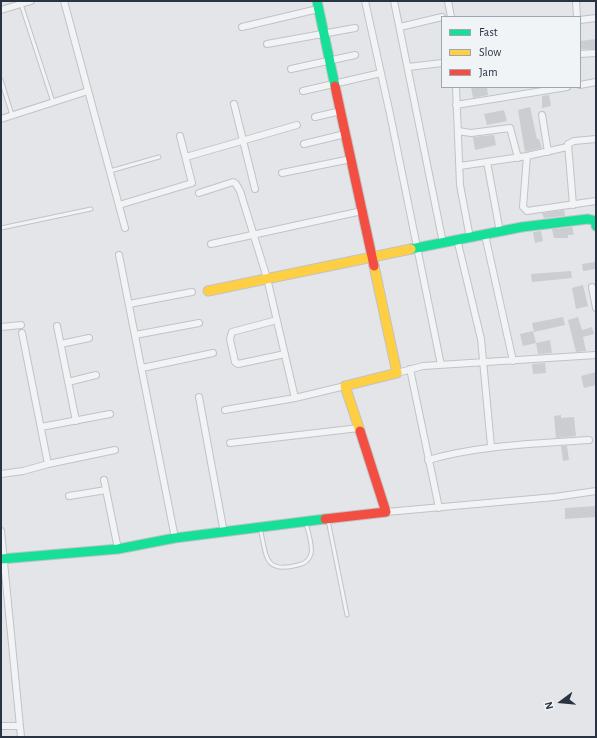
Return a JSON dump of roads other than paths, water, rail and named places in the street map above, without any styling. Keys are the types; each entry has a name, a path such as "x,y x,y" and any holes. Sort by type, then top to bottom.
{"street":[{"path":"1,10 31,1"},
{"path":"64,1 125,228"},
{"path":"365,1 441,365"},
{"path":"394,1 443,243"},
{"path":"447,16 448,1"},
{"path":"576,1 577,16"},
{"path":"242,27 318,5 397,373"},
{"path":"400,27 441,18"},
{"path":"581,20 596,18"},
{"path":"267,44 354,28"},
{"path":"581,54 596,52"},
{"path":"291,69 355,55"},
{"path":"408,67 441,63"},
{"path":"303,91 381,73"},
{"path":"581,85 596,82"},
{"path":"456,88 460,185 470,238"},
{"path":"456,105 558,88"},
{"path":"1,119 88,91"},
{"path":"234,104 255,189"},
{"path":"315,117 340,111"},
{"path":"542,114 548,152"},
{"path":"186,157 297,125"},
{"path":"458,131 472,133 510,128 518,158"},
{"path":"304,144 345,134"},
{"path":"119,205 192,183 180,136"},
{"path":"573,205 567,147 569,142 596,138"},
{"path":"460,166 518,158 567,147"},
{"path":"527,156 522,207 524,210 527,212 596,202"},
{"path":"282,173 351,159"},
{"path":"487,162 500,232"},
{"path":"199,194 228,183 236,184 240,191 267,278 295,398"},
{"path":"211,244 362,211"},
{"path":"208,291 416,249 457,239 588,219 593,219 596,226"},
{"path":"485,235 513,361"},
{"path":"457,239 481,339 491,446"},
{"path":"119,255 176,538"},
{"path":"592,287 596,308"},
{"path":"129,304 192,292"},
{"path":"277,320 232,332 230,338 235,362 238,364 285,354"},
{"path":"135,335 199,323"},
{"path":"1,327 21,325"},
{"path":"57,326 76,421"},
{"path":"22,333 48,464"},
{"path":"61,344 89,338"},
{"path":"142,368 213,353"},
{"path":"225,410 295,398 423,366 482,361 513,361 596,355"},
{"path":"410,370 439,508"},
{"path":"68,382 96,375"},
{"path":"345,386 386,512"},
{"path":"199,397 224,532"},
{"path":"41,427 110,414"},
{"path":"230,443 359,428"},
{"path":"428,460 455,452 491,446 589,440"},
{"path":"1,474 23,471 48,464 115,450"},
{"path":"104,480 118,549"},
{"path":"69,496 106,490"},
{"path":"2,559 118,549 176,538 386,512 555,497 596,491"},
{"path":"1,531 2,559 21,737"},
{"path":"1,726 20,726"}],"lane":[{"path":"21,4 53,102"},
{"path":"1,80 12,115"},
{"path":"110,171 160,157"},
{"path":"1,228 91,209"},
{"path":"328,520 347,615"},
{"path":"260,528 266,556 271,564 277,568 286,568 302,564 307,561 311,554 311,545 306,522"}]}
